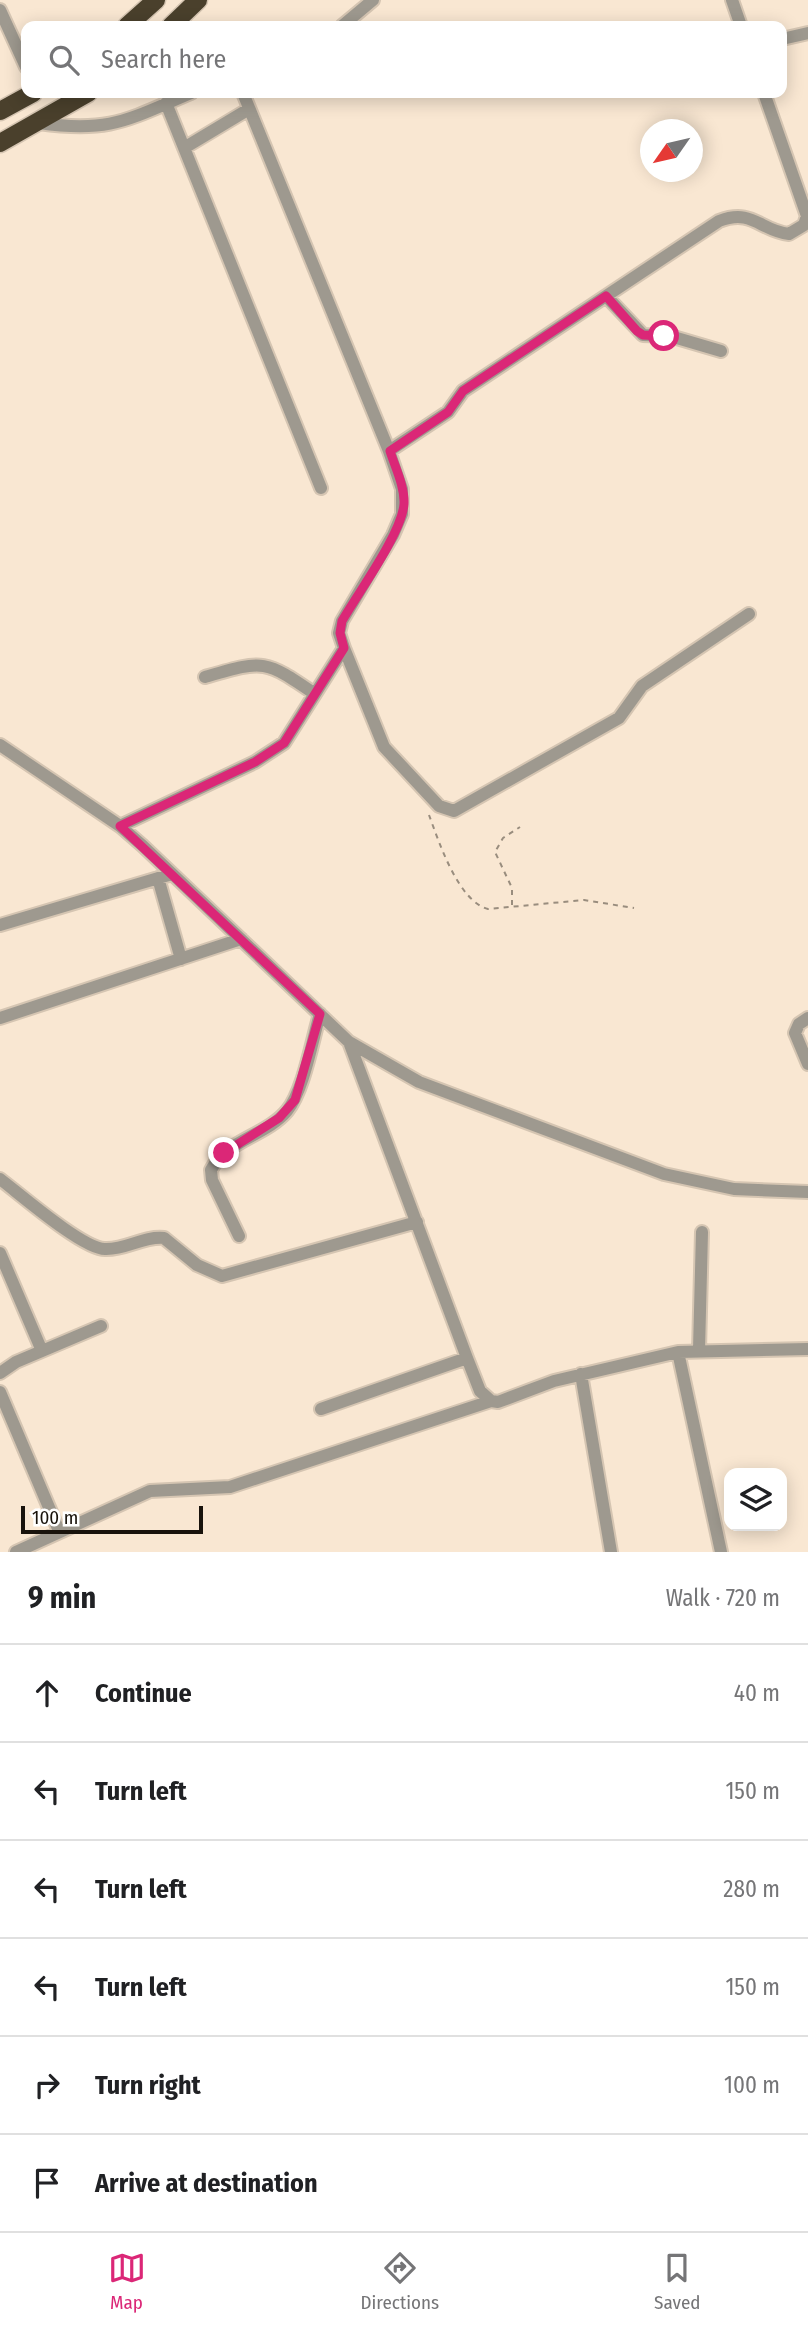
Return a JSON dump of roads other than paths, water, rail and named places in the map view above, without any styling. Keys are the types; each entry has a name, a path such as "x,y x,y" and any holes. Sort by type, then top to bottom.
{"highway":[{"path":"133,21 156,0"},
{"path":"176,21 198,0"},
{"path":"0,111 24,98"},
{"path":"0,143 80,98"}],"street":[{"path":"348,21 373,0"},
{"path":"732,0 739,21"},
{"path":"0,10 21,56"},
{"path":"787,38 808,33"},
{"path":"39,123 79,129 107,126 178,98"},
{"path":"245,98 390,451 402,489 402,514 393,535 342,621 340,633 344,648 384,747 439,806 454,811 619,718 627,710 637,690 749,614"},
{"path":"390,451 448,412 463,391 729,217 751,218 783,233 793,232 804,225 807,216 766,98"},
{"path":"166,103 321,488"},
{"path":"184,148 249,109"},
{"path":"606,296 643,335 670,336 721,351"},
{"path":"120,826 273,752 295,729 344,648"},
{"path":"205,677 260,663 280,670 315,694"},
{"path":"0,745 6,755 120,826 349,1042 419,1083 664,1174 734,1189 808,1192"},
{"path":"0,925 172,874"},
{"path":"158,878 181,959"},
{"path":"0,1018 241,939"},
{"path":"239,1236 212,1181 211,1170 224,1153 268,1127 291,1105 320,1014"},
{"path":"808,1018 799,1024 795,1033 808,1064"},
{"path":"349,1042 480,1391 491,1401"},
{"path":"0,1180 97,1248 118,1248 144,1239 164,1238 197,1265 222,1276 417,1222"},
{"path":"699,1350 702,1232"},
{"path":"0,1253 42,1351"},
{"path":"0,1373 16,1362 101,1326"},
{"path":"16,1552 149,1491 216,1489 240,1485 491,1401 504,1401 581,1374 678,1352 808,1349"},
{"path":"678,1352 721,1552"},
{"path":"321,1409 467,1358"},
{"path":"581,1374 611,1552"},
{"path":"0,1392 60,1531"}]}
